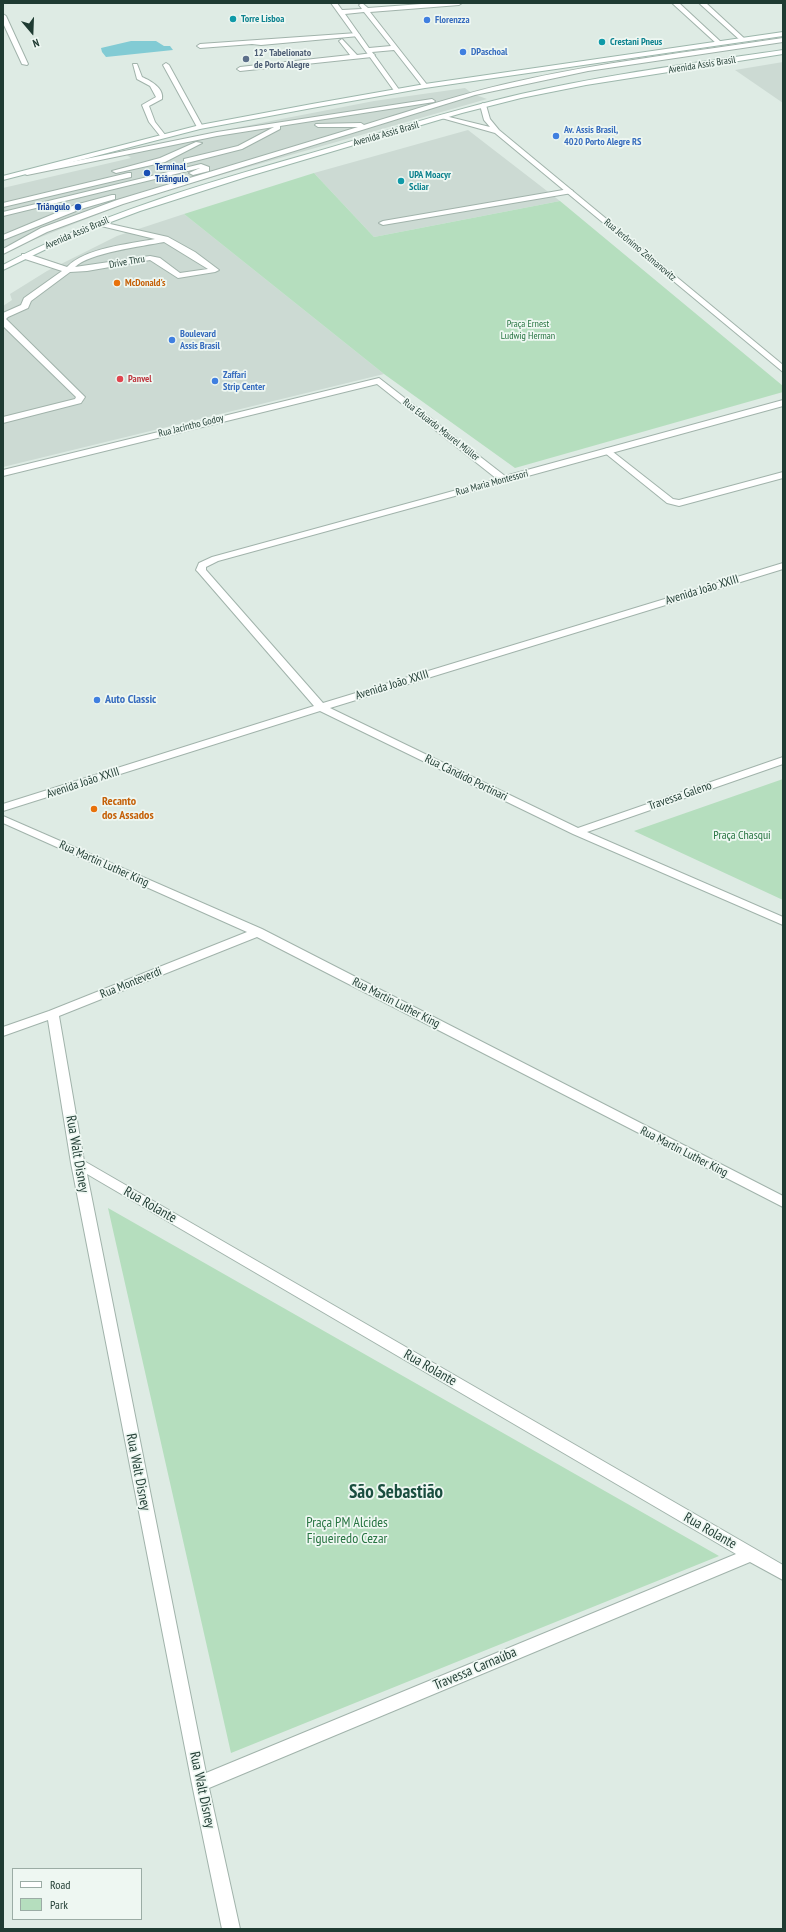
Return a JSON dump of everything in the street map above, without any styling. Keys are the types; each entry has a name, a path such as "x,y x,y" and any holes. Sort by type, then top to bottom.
{"street":[{"path":"334,3 397,91"},
{"path":"361,3 394,48 425,86"},
{"path":"340,12 459,3"},
{"path":"676,3 719,43"},
{"path":"702,3 743,40"},
{"path":"3,16 25,64"},
{"path":"280,38 355,33"},
{"path":"200,46 252,42 260,44 355,33"},
{"name":"Avenida Assis Brasil","path":"4,177 200,127 425,86 783,34"},
{"path":"3,252 44,230 120,202 374,126 473,94 511,84 581,71 783,40"},
{"path":"342,41 355,57"},
{"path":"240,69 355,57 394,48"},
{"path":"4,177 218,134 473,94 516,91 587,76 783,48"},
{"name":"Avenida Assis Brasil","path":"3,268 25,256 100,223 194,190 483,105 589,82 783,52"},
{"path":"135,65 139,78 150,82 156,88 160,98 145,105 152,122 163,136"},
{"path":"166,65 200,127"},
{"name":"Rua Jerônimo Zelmanovitz","path":"483,105 487,120 497,131 783,369"},
{"name":"Rua Jerônimo Zelmanovitz","path":"441,117 497,131"},
{"path":"3,205 240,148 287,124 374,126"},
{"path":"3,197 162,160 218,134"},
{"path":"3,214 201,166 206,169 78,208 3,238"},
{"path":"382,223 569,191"},
{"path":"100,223 165,239"},
{"path":"3,420 80,399 80,395 3,320 5,315 25,306 27,300 68,270 77,261 105,252 165,239"},
{"name":"Drive Thru","path":"68,270 87,269 150,258 157,260 180,276 215,270 192,254 165,239"},
{"path":"25,256 68,270"},
{"name":"Rua Jacintho Godoy","path":"3,473 345,388 379,381"},
{"name":"Rua Eduardo Maurel Müller","path":"379,381 504,480"},
{"name":"Rua Maria Montessori","path":"202,565 215,559 783,403"},
{"path":"608,451 670,501 679,503 783,475"},
{"name":"Rua Cândido Portinari","path":"202,565 201,570 204,574 321,707 578,832 783,921"},
{"name":"Avenida João XXIII","path":"3,808 321,707 783,566"},
{"name":"Travessa Galeno","path":"578,832 783,760"},
{"name":"Rua Martin Luther King","path":"3,819 258,932 783,1202"},
{"name":"Rua Monteverdi","path":"3,1032 53,1014 258,932"},
{"name":"Rua Walt Disney","path":"53,1014 78,1163 200,1784 231,1929"},
{"name":"Rua Rolante","path":"78,1163 783,1573"},
{"name":"Travessa Carnaúba","path":"200,1784 750,1555"}],"shaded area":[{"path":"783,62 783,103 735,70"},
{"name":"Terminal Triângulo","path":"465,88 473,94 487,99 140,198 23,244 3,255 3,188 131,158 125,154 230,129 374,101"},
{"path":"468,130 560,201 374,237 314,173"},
{"name":"Boulevard Assis Brasil","path":"184,214 384,374 3,467 3,306 12,300 10,294 47,271 117,236"}],"green space":[{"name":"Praça Ernest Ludwig Herman","path":"314,173 374,237 560,201 783,386 783,392 515,468 384,374 184,214"},
{"name":"Praça Chasqui","path":"783,779 783,900 634,831"},
{"name":"Praça PM Alcides Figueiredo Cezar","path":"108,1208 719,1556 231,1753"}],"water":[{"path":"131,41 156,41 164,46 170,46 173,50 106,57 102,52 101,48"}],"place":[{"name":"Torre Lisboa","path":"233,19"},
{"name":"Florenzza","path":"427,20"},
{"name":"Crestani Pneus","path":"602,42"},
{"name":"DPaschoal","path":"463,52"},
{"name":"12° Tabelionato de Porto Alegre","path":"246,59"},
{"name":"Av. Assis Brasil, 4020 Porto Alegre RS","path":"556,136"},
{"name":"Terminal Triângulo","path":"147,173"},
{"name":"UPA Moacyr Scliar","path":"401,181"},
{"name":"Triângulo","path":"78,207"},
{"name":"McDonald's","path":"117,283"},
{"name":"Boulevard Assis Brasil","path":"172,340"},
{"name":"Panvel","path":"120,379"},
{"name":"Zaffari Strip Center","path":"215,381"},
{"name":"Auto Classic","path":"97,700"},
{"name":"Recanto dos Assados","path":"94,809"}],"district":[{"name":"São Sebastião","path":"396,1493"}]}
